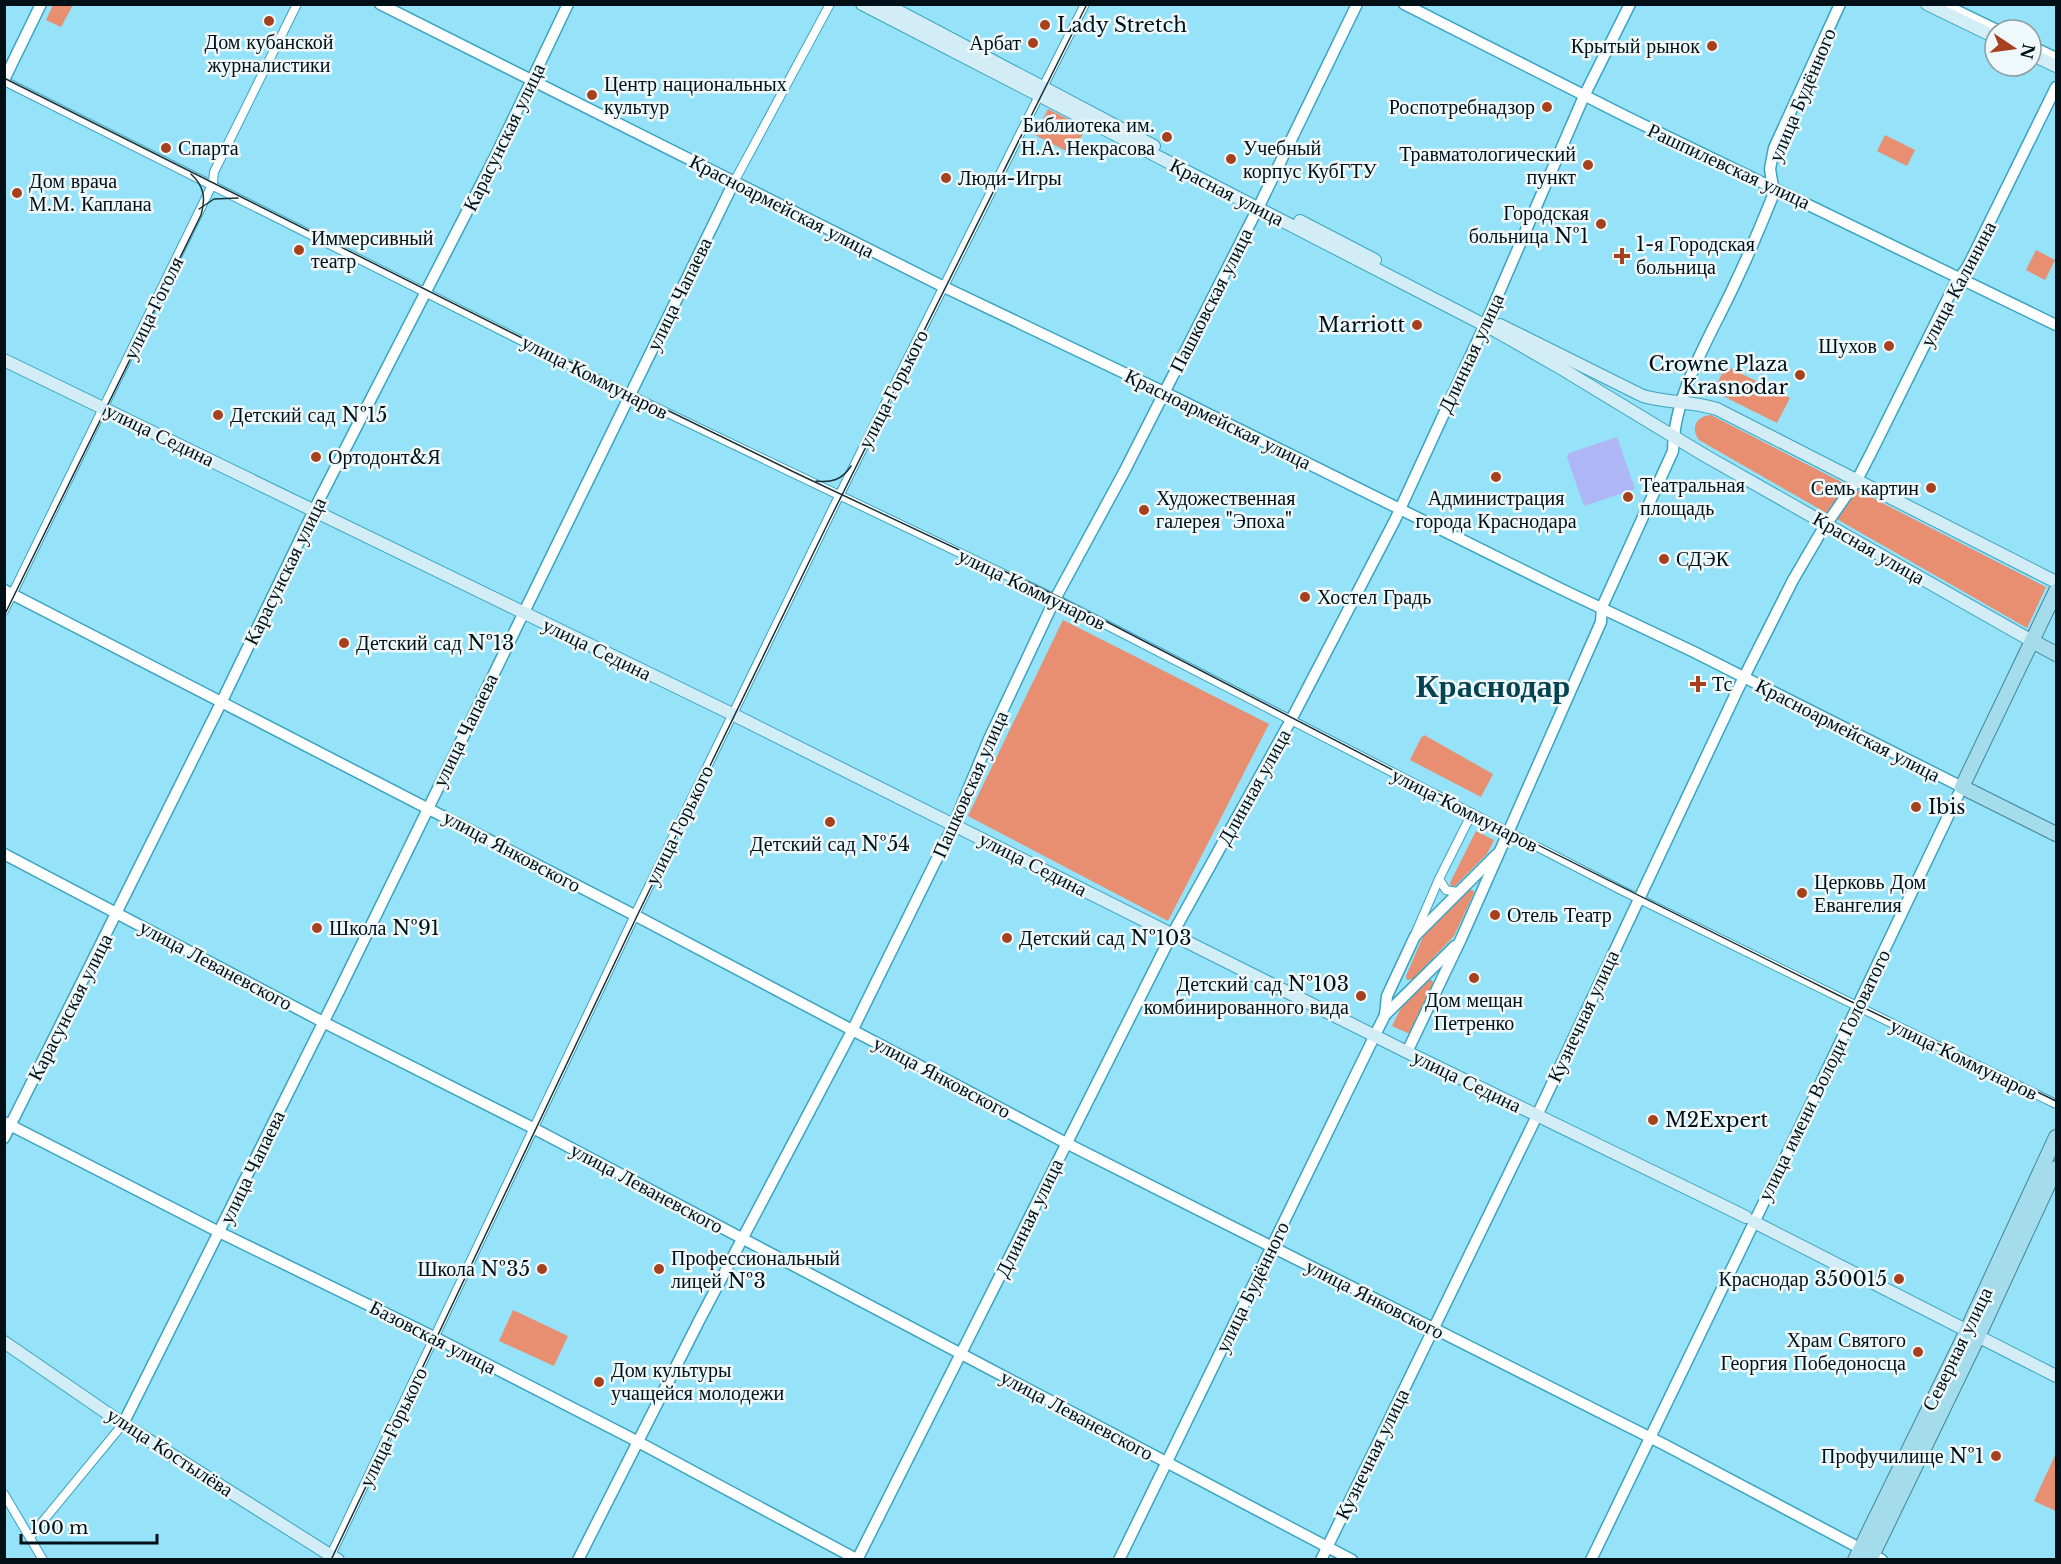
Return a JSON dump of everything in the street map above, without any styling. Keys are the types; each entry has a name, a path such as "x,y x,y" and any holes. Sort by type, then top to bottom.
{"main road":[{"name":"Красная улица","path":"862,4 1041,92 1486,322 1596,371 1643,396 1656,400 1682,401 1717,408 2056,582"},
{"name":"Красная улица","path":"885,4 1041,92"},
{"path":"1927,4 1983,31"},
{"name":"Красная улица","path":"1486,322 1704,455 2056,654"},
{"name":"улица Седина","path":"4,360 732,714 1407,1052 1750,1220 2056,1376"},
{"name":"улица имени Володи Головатого","path":"1962,787 2056,591"},
{"name":"Красноармейская улица","path":"1962,787 2056,834"},
{"name":"Северная улица","path":"1972,1334 2056,1137"},
{"name":"Северная улица","path":"1868,1556 1972,1334 2056,1168"},
{"name":"улица Костылёва","path":"4,1342 123,1424 332,1558"}],"street":[{"path":"4,81 41,4"},
{"name":"улица Гоголя","path":"4,611 9,592 104,408 212,185 214,172 297,4"},
{"name":"Красноармейская улица","path":"380,4 944,286 1164,392 1962,787"},
{"name":"Карасунская улица","path":"4,1138 8,1123 117,913 568,4"},
{"name":"улица Чапаева","path":"30,1537 123,1424 323,1022 734,182 830,4"},
{"name":"улица Горького","path":"332,1558 732,714 1085,4"},
{"name":"Пашковская улица","path":"578,1560 742,1238 853,1029 954,824 989,740 1056,599 1260,205 1357,4"},
{"name":"Рашпилевская улица","path":"1404,4 1584,96 2056,325"},
{"name":"Длинная улица","path":"857,1559 1172,935 1291,720 1400,509 1486,322 1584,96 1630,4"},
{"name":"улица Будённого","path":"1407,1052 1509,832 1601,622 1602,608 1673,451 1673,435 1692,374 1772,198 1770,169 1774,148 1840,4"},
{"path":"1943,4 1983,24"},
{"name":"улица Коммунаров","path":"4,81 630,395 1056,599 1639,898 2056,1104"},
{"name":"улица Калинина","path":"1857,480 1959,277 1968,266 2054,98 2056,87"},
{"path":"1588,386 1596,371"},
{"name":"Кузнечная улица","path":"1321,1560 1744,678 1793,580 1857,480"},
{"name":"улица Янковского","path":"9,592 635,915 1066,1143 1649,1437 1868,1556"},
{"name":"улица имени Володи Головатого","path":"1591,1560 1750,1220 1857,1007 1962,787"},
{"name":"улица Будённого","path":"1119,1560 1375,1035 1384,1015 1387,996 1439,879 1472,813"},
{"name":"улица Будённого","path":"1414,936 1501,850"},
{"name":"улица Леваневского","path":"4,854 323,1022 534,1129 1352,1560"},
{"path":"1439,879 1446,890 1457,892"},
{"name":"улица Будённого","path":"1384,1015 1461,939"},
{"name":"Базовская улица","path":"8,1123 219,1232 637,1441 857,1559"},
{"path":"4,1494 43,1560"}],"shaded area":[{"path":"53,5 73,5 61,27 46,20"},
{"path":"1048,109 1086,128 1072,154 1035,135"},
{"path":"1885,135 1915,150 1907,166 1877,151"},
{"path":"2036,250 2055,260 2045,280 2026,270"},
{"path":"1726,366 1790,398 1777,423 1713,391"},
{"path":"1711,415 2046,587 2027,628 1699,440 1695,431 1696,423"},
{"path":"1063,620 1269,724 1168,921 968,816"},
{"path":"1424,735 1493,774 1481,797 1410,760"},
{"path":"1476,831 1494,840 1487,854 1452,887 1450,883"},
{"path":"1469,889 1474,891 1473,895 1454,936 1413,979 1407,980 1406,976 1424,934"},
{"path":"1428,980 1432,980 1433,984 1410,1034 1392,1026 1401,1008"},
{"path":"513,1310 568,1336 554,1366 499,1341"},
{"path":"2056,1453 2056,1511 2034,1501"}],"water":[{"path":"1617,437 1635,489 1584,506 1567,457 1569,453"}],"tram line":[{"path":"331,1560 637,916 828,523 1087,4"},
{"path":"4,78 626,390 1057,596 1520,836 2056,1101"},
{"path":"4,616 201,215 203,193 199,183 191,174"},
{"path":"199,209 214,199 238,198"},
{"path":"816,481 836,480 844,475 851,466"}],"place":[{"name":"Дом кубанской журналистики","path":"269,21"},
{"name":"Lady Stretch","path":"1045,25"},
{"name":"Арбат","path":"1033,43"},
{"name":"Крытый рынок","path":"1712,46"},
{"name":"Центр национальных культур","path":"592,95"},
{"name":"Роспотребнадзор","path":"1547,107"},
{"name":"Библиотека им. Н.А. Некрасова","path":"1167,137"},
{"name":"Спарта","path":"166,148"},
{"name":"Учебный корпус КубГТУ","path":"1231,159"},
{"name":"Травматологический пункт","path":"1588,165"},
{"name":"Люди-Игры","path":"946,178"},
{"name":"Дом врача М.М. Каплана","path":"17,193"},
{"name":"Городская больница №1","path":"1601,224"},
{"name":"Иммерсивный театр","path":"299,250"},
{"name":"1-я Городская больница","path":"1622,256"},
{"name":"Marriott","path":"1417,325"},
{"name":"Шухов","path":"1889,346"},
{"name":"Crowne Plaza Krasnodar","path":"1800,375"},
{"name":"Детский сад №15","path":"218,415"},
{"name":"Ортодонт&Я","path":"316,457"},
{"name":"Администрация города Краснодара","path":"1496,477"},
{"name":"Семь картин","path":"1931,488"},
{"name":"Театральная площадь","path":"1628,497"},
{"name":"Художественная галерея \"Эпоха\"","path":"1144,510"},
{"name":"СДЭК","path":"1664,559"},
{"name":"Хостел Градь","path":"1305,597"},
{"name":"Детский сад №13","path":"344,643"},
{"name":"Тс","path":"1698,684"},
{"name":"Ibis","path":"1916,807"},
{"name":"Детский сад №54","path":"830,822"},
{"name":"Церковь Дом Евангелия","path":"1802,893"},
{"name":"Отель Театр","path":"1495,915"},
{"name":"Школа №91","path":"317,928"},
{"name":"Детский сад №103","path":"1007,938"},
{"name":"Дом мещан Петренко","path":"1474,978"},
{"name":"Детский сад №103 комбинированного вида","path":"1361,996"},
{"name":"M2Expert","path":"1653,1120"},
{"name":"Школа №35","path":"542,1269"},
{"name":"Профессиональный лицей №3","path":"659,1269"},
{"name":"Краснодар 350015","path":"1899,1279"},
{"name":"Храм Святого Георгия Победоносца","path":"1918,1352"},
{"name":"Дом культуры учащейся молодежи","path":"599,1382"},
{"name":"Профучилище №1","path":"1996,1456"}],"district":[{"name":"Краснодар","path":"1493,686"}]}
